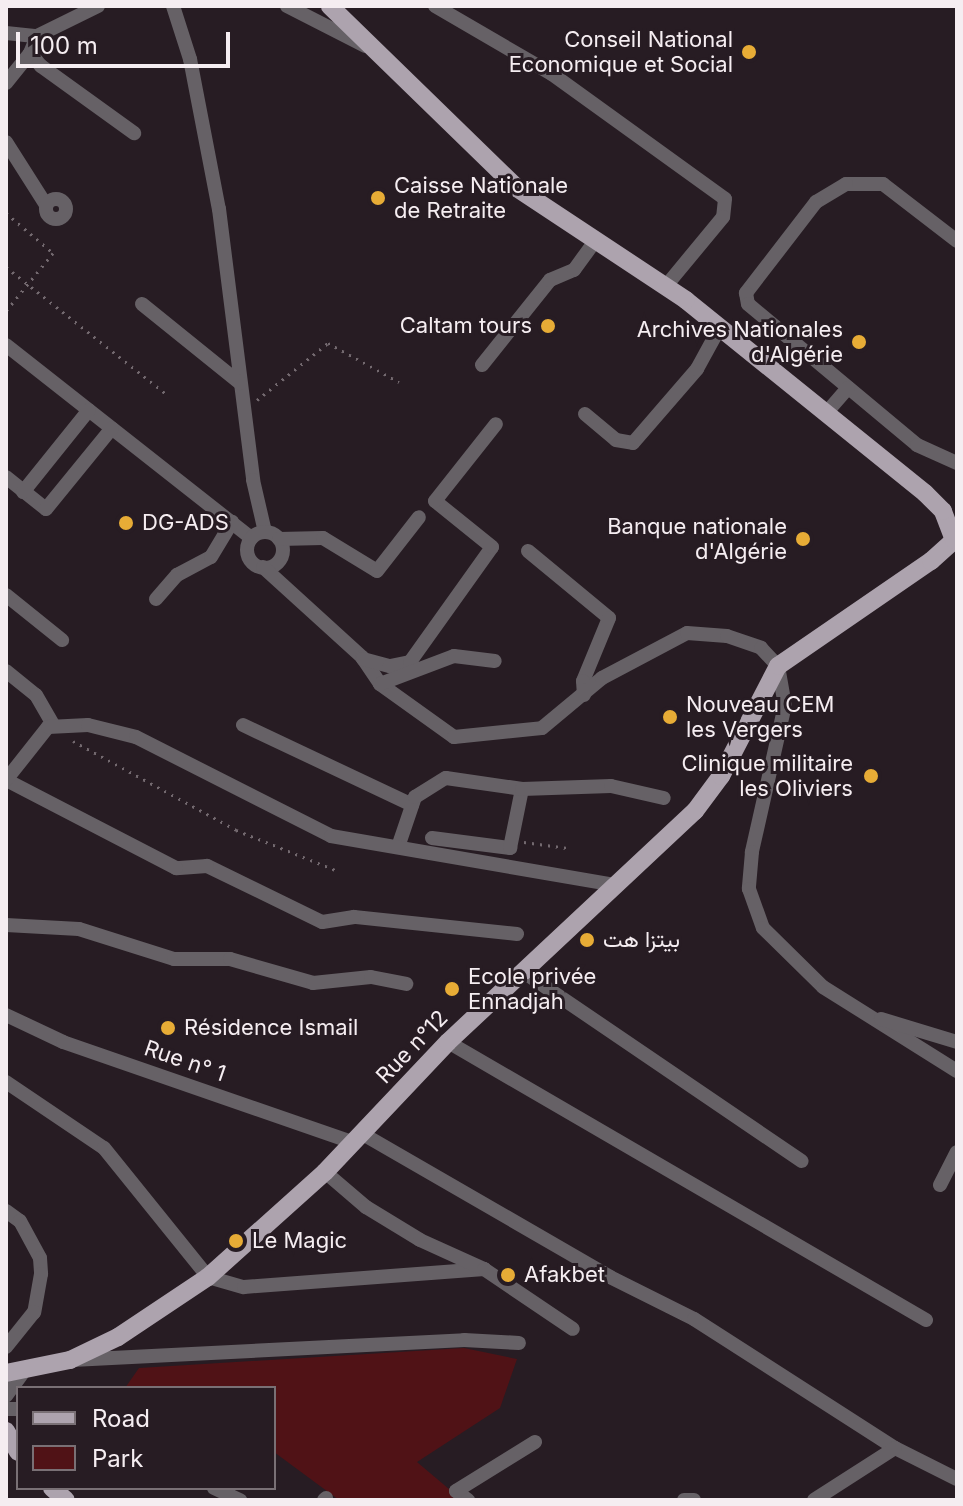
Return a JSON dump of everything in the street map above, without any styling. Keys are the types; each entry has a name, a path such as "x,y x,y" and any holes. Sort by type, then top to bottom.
{"main road":[{"path":"328,11 517,188 720,327 827,412 943,511 956,540 931,561 778,666"},
{"name":"Rue n°12","path":"6,1373 70,1360 128,1331 208,1277 325,1172 448,1042 703,799 778,666"},
{"path":"6,1431 16,1448"}],"street":[{"path":"6,33 37,36 98,6"},
{"path":"287,6 328,11"},
{"path":"435,6 552,74 725,199 723,217 665,287"},
{"path":"176,10 219,209 258,535 249,559 263,567 363,659 380,684 440,732 467,739 542,728 602,678 687,633 727,636 761,648 778,666 785,705 752,852 749,889 763,928 823,987 957,1071"},
{"path":"6,83 30,53 37,36"},
{"path":"30,53 134,133"},
{"path":"6,142 46,205"},
{"path":"957,241 883,184 846,184 816,202 751,280 748,304 917,445 957,463"},
{"path":"482,365 546,285 574,270 594,242"},
{"path":"142,304 240,383"},
{"path":"585,414 616,440 633,443 697,369 720,327"},
{"path":"6,345 232,522 258,535 279,539 323,538 377,571 419,517"},
{"path":"827,412 848,388"},
{"path":"23,492 89,410"},
{"path":"363,659 390,666 410,662 492,547 435,501 496,424"},
{"path":"6,477 46,509 112,428"},
{"path":"156,599 177,575 211,557 232,522"},
{"path":"263,567 278,561 279,539"},
{"path":"528,551 609,618 583,681 584,695"},
{"path":"6,595 62,640"},
{"path":"380,684 454,656 495,661"},
{"path":"6,671 36,695 51,725"},
{"path":"51,725 88,725 136,737 331,836 616,885"},
{"path":"51,725 6,780 176,868 207,866 322,922 354,917 517,934"},
{"path":"243,725 413,801"},
{"path":"398,847 413,801 446,778 522,789 611,786 664,798"},
{"path":"432,838 510,848 522,789"},
{"path":"6,925 79,929 174,959 230,959 313,983 371,977 406,984"},
{"path":"522,971 802,1161"},
{"name":"Rue n° 1","path":"6,1015 63,1042 356,1138 610,1277 694,1319 895,1448 957,1479"},
{"path":"866,1015 957,1042"},
{"path":"448,1042 926,1320"},
{"path":"6,1082 104,1148 208,1277 244,1287 484,1269"},
{"path":"940,1185 957,1152"},
{"path":"325,1172 406,1232 484,1269 573,1329"},
{"path":"6,1211 20,1221 40,1258 41,1274 34,1312 6,1347"},
{"path":"70,1360 464,1340 519,1343"},
{"path":"6,1396 25,1370"},
{"path":"468,1500 456,1491 535,1442"},
{"path":"814,1500 895,1448"},
{"path":"218,1490 240,1500"},
{"path":"684,1500 694,1500"}],"path":[{"path":"6,213 53,253 6,311"},
{"path":"6,267 165,393"},
{"path":"243,411 328,343 399,382"},
{"path":"51,725 236,830 338,871"},
{"path":"524,842 568,848"}],"green space":[{"path":"464,1348 517,1359 500,1408 417,1462 462,1500 339,1500 276,1453 276,1386 126,1386 139,1368"}],"place":[{"name":"Conseil National Economique et Social","path":"749,52"},
{"name":"Caisse Nationale de Retraite","path":"378,198"},
{"name":"Caltam tours","path":"548,326"},
{"name":"Archives Nationales d'Algérie","path":"859,342"},
{"name":"DG-ADS","path":"126,523"},
{"name":"Banque nationale d'Algérie","path":"803,539"},
{"name":"Nouveau CEM les Vergers","path":"670,717"},
{"name":"Clinique militaire les Oliviers","path":"871,776"},
{"name":"بيتزا هت","path":"587,940"},
{"name":"Ecole privée Ennadjah","path":"452,989"},
{"name":"Résidence Ismail","path":"168,1028"},
{"name":"Le Magic","path":"236,1241"},
{"name":"Afakbet","path":"508,1275"}]}
